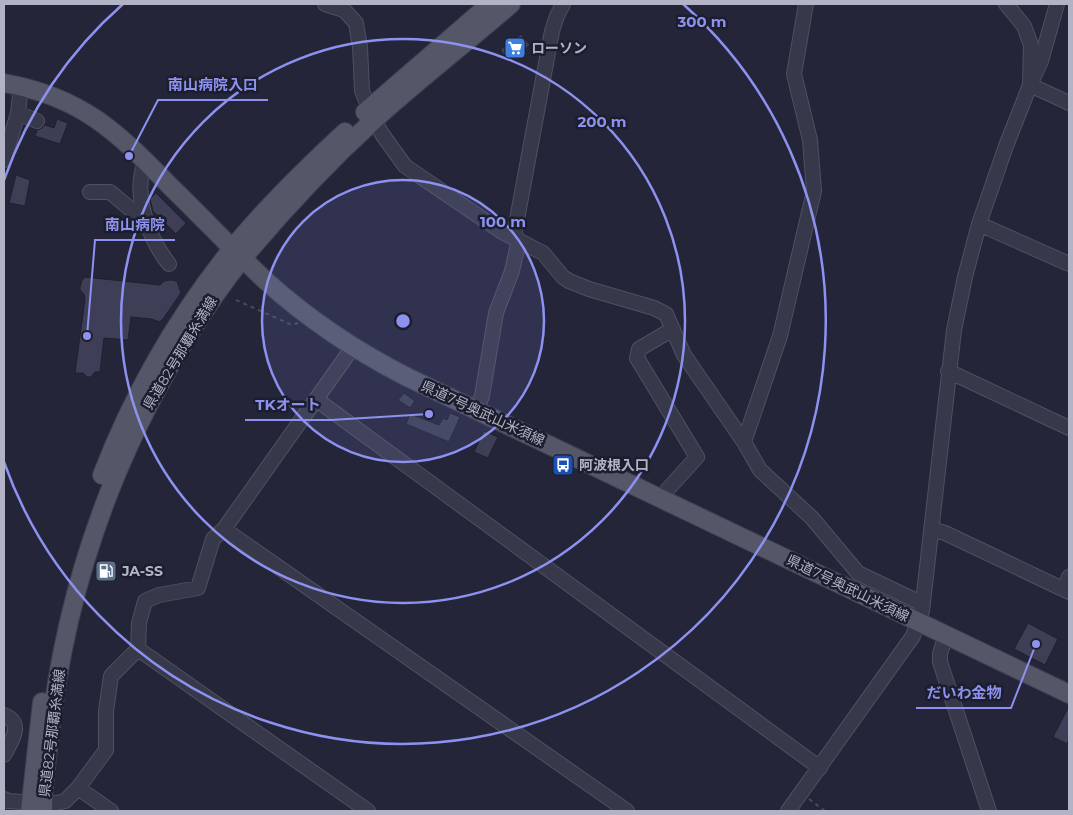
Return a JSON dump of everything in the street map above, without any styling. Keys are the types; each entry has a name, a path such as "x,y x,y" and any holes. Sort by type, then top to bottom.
{"main road":[{"name":"県道82号那覇糸満線","path":"34,806 50,730 61,659 78,582 102,506 129,442 160,383 224,282 238,253 320,173 371,114 490,4"},
{"name":"県道82号那覇糸満線","path":"371,114 511,4"},
{"name":"県道7号奥武山米須線","path":"12,85 50,95 88,114 114,131 267,282 307,315 353,347 394,370 1069,694"}],"street":[{"path":"326,4 344,10 356,23 360,46 362,91 371,114 382,134 406,166 502,232 543,253 563,277 569,281 659,310 666,314 684,355 744,442 760,470 812,518 858,572 923,604"},
{"path":"477,410 482,396 496,313 512,271 516,239 515,230 552,31 557,16 564,4"},
{"path":"744,442 780,336 814,191 810,140 794,74 806,4"},
{"path":"1006,4 1024,26 1031,45 1032,66 1030,85"},
{"path":"788,811 913,636 919,622 932,529 948,371 965,277 979,224 1006,146 1041,60 1057,4"},
{"path":"4,160 18,113 12,85"},
{"path":"1030,85 1069,103"},
{"path":"18,113 37,121"},
{"path":"146,161 141,172 140,183 146,222 154,242 169,264"},
{"path":"90,192 110,192 146,222"},
{"path":"979,224 1069,264"},
{"path":"662,499 668,489 697,457 637,358 639,349 673,330"},
{"path":"4,799 34,806 51,804 65,801 78,788 106,750 106,711 111,676 138,649 139,623 145,601 159,595 198,588 213,540 224,529 353,347"},
{"path":"948,371 1069,428"},
{"path":"317,400 820,768"},
{"path":"224,529 627,811"},
{"path":"932,529 944,532 1067,586"},
{"path":"946,635 940,654 940,662 989,811"},
{"path":"138,649 368,811"},
{"path":"4,716 14,722 16,728 4,755"},
{"path":"78,788 111,811"}],"path":[{"path":"236,300 292,325 298,323 307,315"},
{"path":"801,794 826,811"}],"building":[{"name":"ローソン","path":"521,34 530,45 510,62 500,50"},
{"path":"57,119 68,123 60,144 35,136 37,130 45,125 54,128"},
{"path":"16,175 30,180 25,206 9,203"},
{"path":"156,193 186,223 176,234 153,211 150,199"},
{"path":"85,277 160,285 164,281 177,281 181,293 159,322 152,319 131,317 128,340 104,338 100,372 95,372 91,377 87,377 83,373 75,373 85,299 80,287"},
{"path":"404,393 415,401 410,408 398,400"},
{"path":"450,413 460,417 449,442 406,424 410,414 439,425 443,418 447,420"},
{"path":"484,431 498,437 488,458 474,452"},
{"path":"1028,623 1058,639 1045,665 1014,649"},
{"path":"1069,706 1069,739 1067,744 1053,737"}],"place":[{"name":"ローソン","path":"515,48"},
{"name":"南山病院入口","path":"129,156"},
{"name":"南山病院","path":"87,336"},
{"name":"TKオート","path":"429,414"},
{"name":"阿波根入口","path":"563,465"},
{"name":"JA-SS","path":"106,571"},
{"name":"だいわ金物","path":"1036,644"}]}
